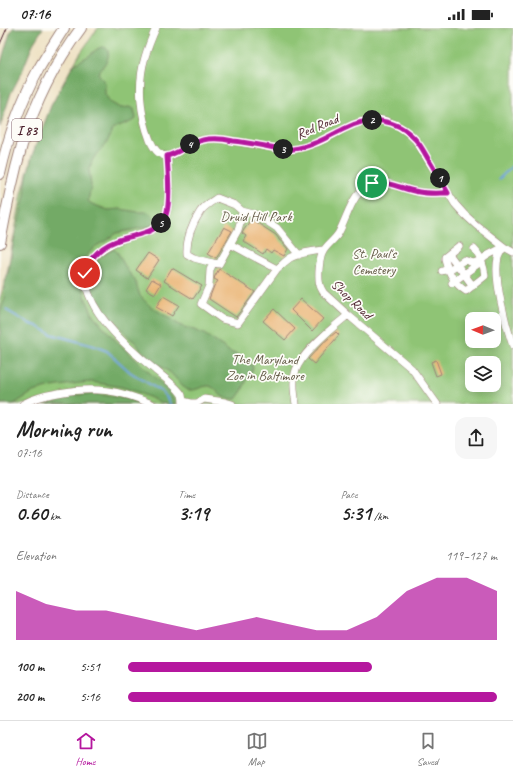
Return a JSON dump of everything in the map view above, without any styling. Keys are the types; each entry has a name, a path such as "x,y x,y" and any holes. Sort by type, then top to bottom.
{"highway":[{"name":"I 83","path":"0,174 9,140 19,111 38,71 64,28"},
{"name":"I 83","path":"0,243 9,196 30,122 50,77 61,57 81,28"}],"lane":[{"path":"156,28 145,57 141,101 142,114 152,146 157,152 167,156 168,203 166,213 162,222 147,232 116,241 105,247 94,256 85,273 85,282 88,294 94,307 108,325 125,344 170,382 182,395 183,403 197,403 204,400 232,404"},
{"name":"Red Road","path":"167,156 174,154 193,143 213,138 277,148 296,149 311,145 347,127 365,120 392,123 407,131 415,139 455,204 464,214 504,247 513,252"},
{"path":"213,263 210,270 209,286 201,304 222,319 238,323 277,269 284,263 299,255 323,250 338,234 361,190 372,183 382,182 419,192 448,193"},
{"path":"242,211 238,230 219,264 194,258 187,254 190,232 200,212 217,198 235,206 242,211 257,214 277,228 299,255"},
{"path":"230,244 277,269"},
{"path":"453,283 478,264 487,255 504,247"},
{"path":"504,247 497,263 498,280 506,324 513,346"},
{"path":"474,249 481,260 485,276 474,285 466,291 453,283 445,271 445,257 454,250 465,274 474,285"},
{"name":"Shop Road","path":"323,250 319,269 319,284 321,289 348,315 412,368 436,404"},
{"path":"445,271 460,263 474,263 481,260"},
{"path":"296,404 294,378 299,363 305,354 318,341 348,315"},
{"path":"23,404 41,396 55,393 99,389 127,394 152,404"}],"green space":[{"path":"13,28 43,28 33,44 22,72 11,93 0,127 0,67 10,33"},
{"name":"Druid Hill Park","path":"98,28 513,28 513,404 0,404 0,299 7,273 22,193 33,153 51,106 79,55"},
{"path":"102,47 106,48 108,51 108,58 98,73 105,83 105,94 110,102 120,108 130,107 134,109 136,118 135,120 119,127 118,126 113,130 106,144 93,159 89,169 91,186 88,201 108,210 120,209 148,212 154,217 153,224 151,226 117,233 96,246 83,259 80,267 81,279 86,299 93,315 116,341 168,390 174,400 174,404 165,404 122,387 92,382 52,387 33,392 14,404 0,404 0,311 5,299 4,286 9,270 25,195 27,175 33,153 51,106 73,65"},
{"path":"114,249 135,280 140,296 150,306 181,326 204,334 230,352 239,355 252,365 252,371 242,391 236,399 223,397 210,386 195,390 185,389 171,373 157,364 141,350 99,304 90,286 90,276 93,266 97,260 102,255"},
{"path":"95,394 129,399 140,404 36,404 51,399 74,395"}],"building":[{"path":"251,219 276,235 288,249 284,256 273,250 271,253 266,249 263,254 243,241 246,236 242,233"},
{"path":"224,227 232,231 216,258 208,253"},
{"path":"148,253 159,260 147,278 136,270"},
{"path":"172,268 202,286 193,299 164,281"},
{"path":"219,269 255,292 236,317 209,299 214,286 218,281 214,279"},
{"path":"152,279 161,284 155,294 146,289"},
{"path":"163,296 179,305 172,316 156,307"},
{"path":"301,299 323,319 312,331 291,310"},
{"path":"274,309 295,329 285,340 263,321"},
{"path":"336,332 339,335 314,364 308,359 322,344"},
{"path":"436,360 441,374 436,376 431,362"}],"waterway":[{"path":"499,179 513,165"},
{"path":"6,310 51,334 107,351 130,372 162,392 170,404"}],"tram line":[{"path":"0,44 7,28"}],"route":[{"path":"85,273 94,256 105,247 116,241 147,232 162,222 168,203 167,156 206,139 213,138 277,148 296,149 311,145 347,127 365,120 392,123 407,131 415,139 448,193 419,192 399,188 382,182 372,183"}],"park label":[{"name":"St. Paul's Cemetery","path":"374,262"},
{"name":"The Maryland Zoo in Baltimore","path":"265,368"}]}
